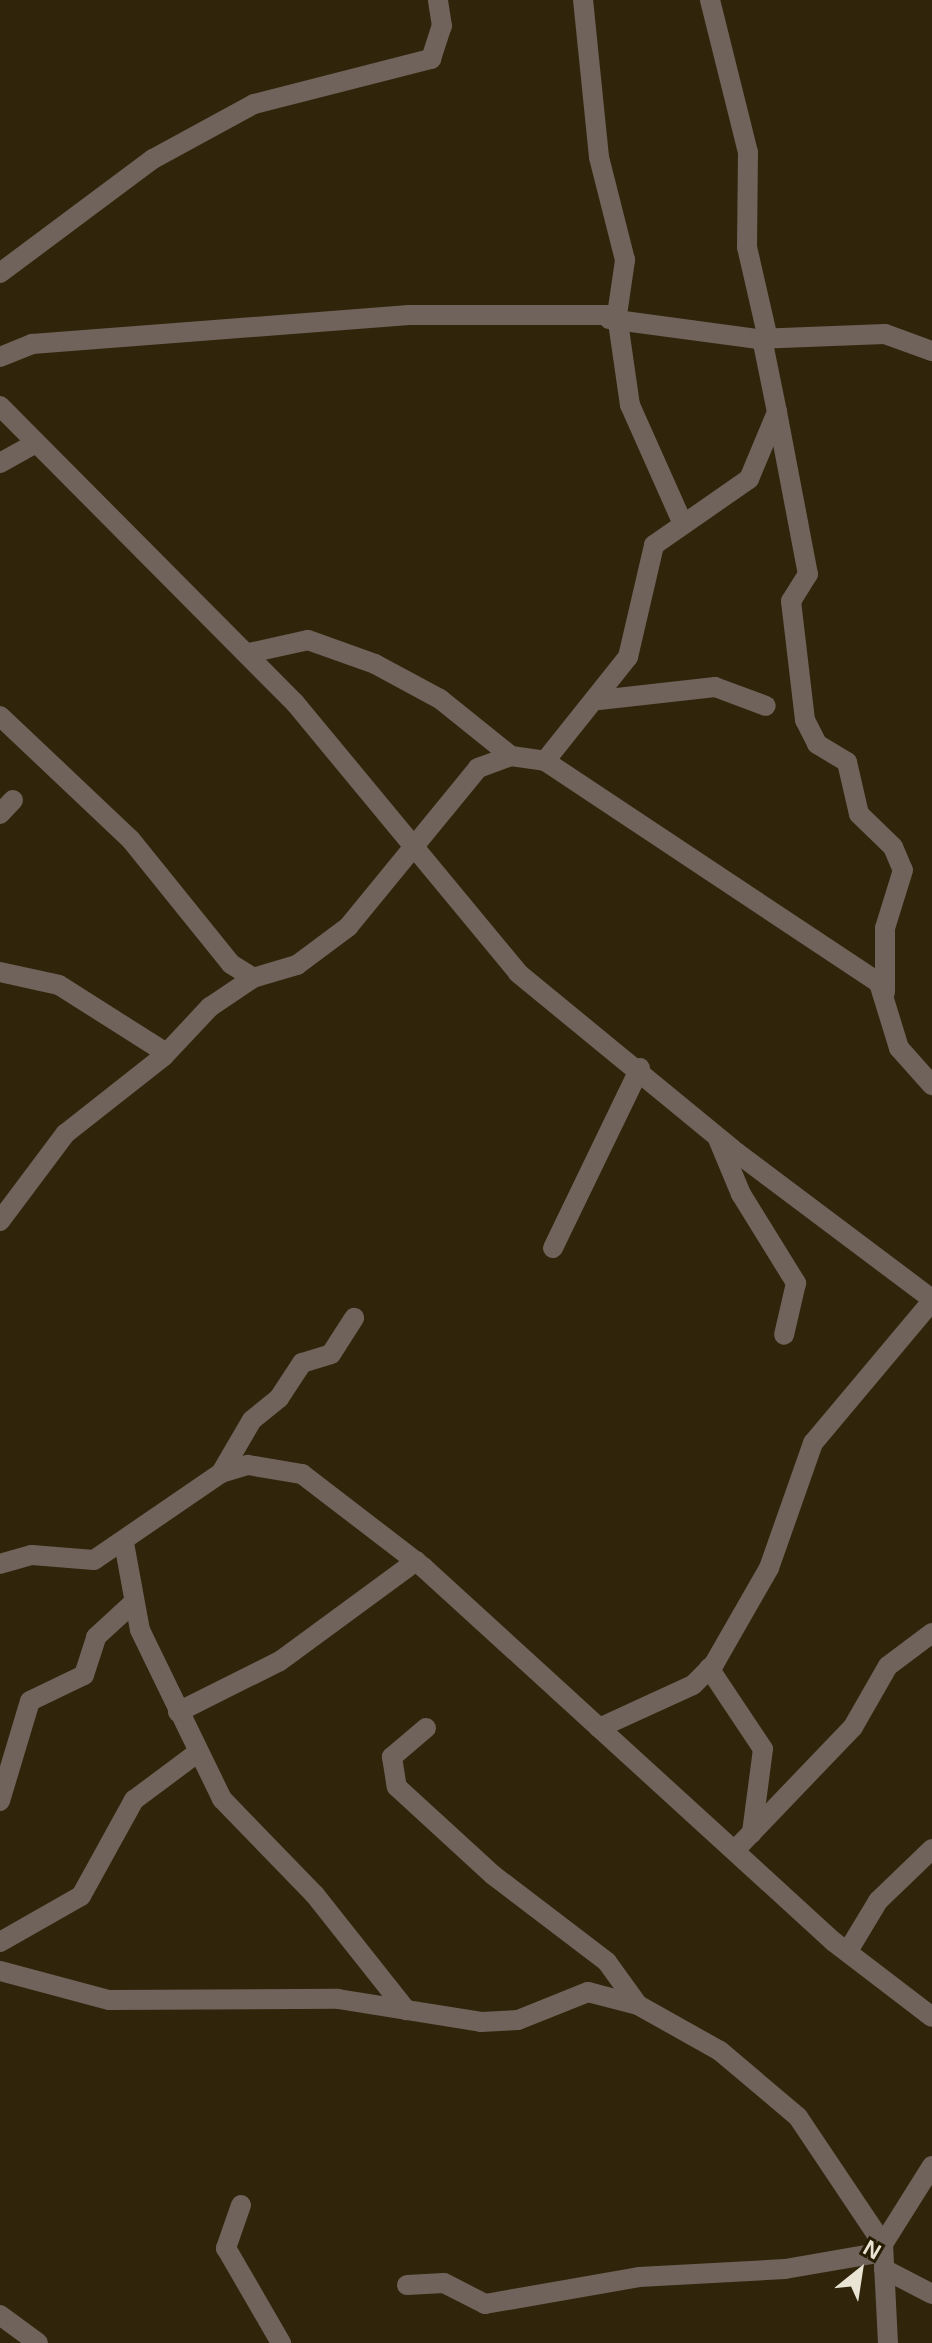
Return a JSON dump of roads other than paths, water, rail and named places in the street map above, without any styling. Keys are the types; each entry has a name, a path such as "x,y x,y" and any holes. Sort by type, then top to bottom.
{"street":[{"path":"0,273 153,159 254,104 431,59 442,26 438,0"},
{"path":"583,0 599,157 626,277 620,309 614,320 630,405 682,522"},
{"path":"710,0 748,152 747,247 808,574 791,601 805,720 817,744 847,762 859,814 893,847 903,870 885,928 885,992 899,1048 932,1085"},
{"path":"0,357 32,344 409,315 614,320 765,338 885,334 932,351"},
{"path":"0,406 33,445 249,653 518,973 640,1068 717,1136 932,1300 813,1443 769,1568 709,1668 693,1685 599,1728"},
{"path":"545,761 599,700 635,643 650,551 682,522 749,479 777,412"},
{"path":"0,463 33,445"},
{"path":"249,653 308,640 375,664 440,699 511,756"},
{"path":"599,700 715,687 766,706"},
{"path":"0,716 131,840 231,964 253,978"},
{"path":"0,1221 65,1134 166,1053 210,1007 253,978 316,953 413,848 478,768 511,756 545,761 885,992"},
{"path":"0,972 59,985 166,1053"},
{"path":"553,1248 640,1068"},
{"path":"717,1136 741,1194 796,1283 784,1335"},
{"path":"221,1473 252,1420 279,1398 302,1363 331,1354 354,1318"},
{"path":"0,1564 32,1555 94,1560 124,1543 221,1473 248,1465 302,1474 416,1561 848,1951 932,2017"},
{"path":"124,1543 132,1604 178,1712 222,1799 315,1895 406,2010"},
{"path":"178,1712 280,1661 416,1561"},
{"path":"0,1801 30,1701 84,1675 96,1637 132,1604"},
{"path":"737,1848 853,1727 904,1652 932,1633"},
{"path":"904,1652 932,1655"},
{"path":"709,1668 763,1749 752,1833"},
{"path":"426,1728 392,1757 397,1787 493,1875 607,1962 638,2005"},
{"path":"2,1935 81,1896 134,1800 197,1753"},
{"path":"848,1951 878,1901 932,1849"},
{"path":"0,1971 124,2001 338,1999 406,2010 518,2020 588,1992 638,2005 720,2051 798,2117 883,2255 932,2294"},
{"path":"888,2343 883,2255 932,2166"},
{"path":"241,2205 226,2248 281,2343"},
{"path":"407,2285 444,2283 485,2304 639,2277 771,2271 883,2255"},
{"path":"0,2315 38,2343"}]}
